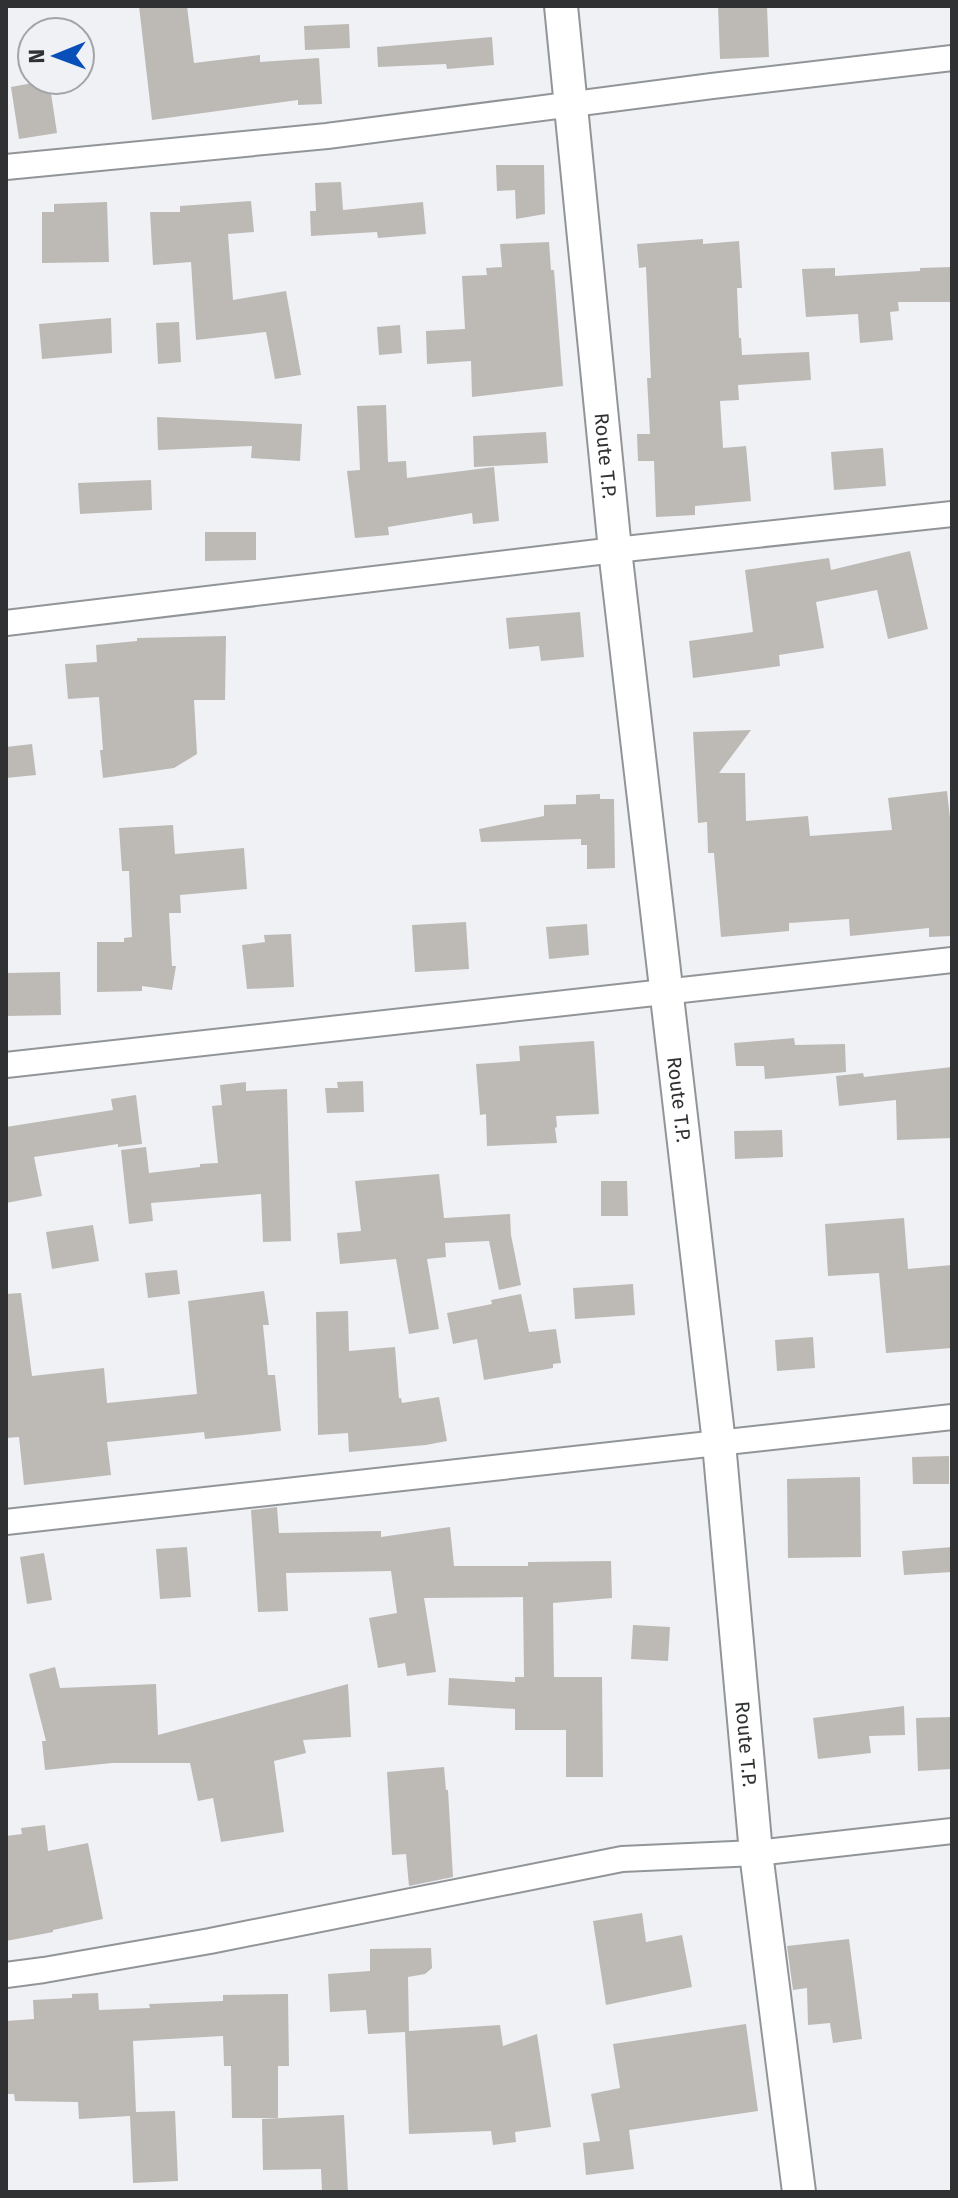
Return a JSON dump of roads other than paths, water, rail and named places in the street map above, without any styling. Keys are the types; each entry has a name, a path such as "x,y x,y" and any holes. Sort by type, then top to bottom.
{"street":[{"name":"Route T.P.","path":"561,6 615,550 719,1443 756,1853 799,2192"},
{"path":"6,167 327,136 952,58"},
{"path":"6,623 615,550 952,514"},
{"path":"6,1065 952,960"},
{"path":"6,1522 952,1417"},
{"path":"6,1975 210,1941 622,1859 756,1853 952,1831"}]}
